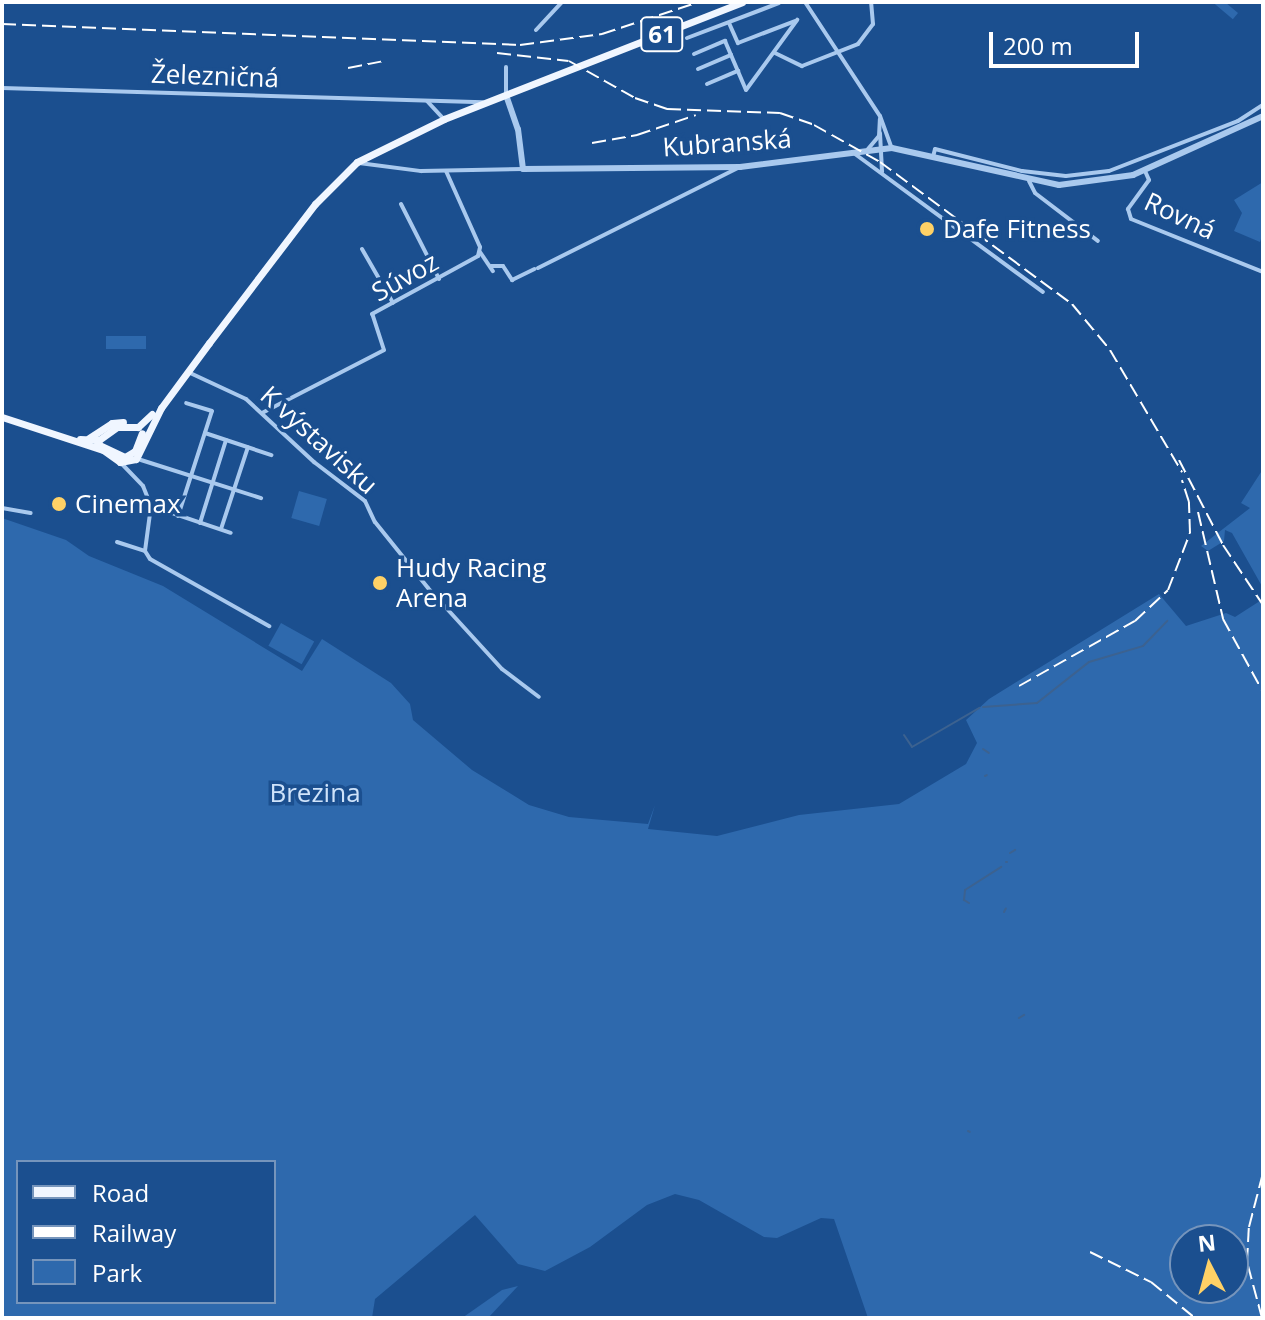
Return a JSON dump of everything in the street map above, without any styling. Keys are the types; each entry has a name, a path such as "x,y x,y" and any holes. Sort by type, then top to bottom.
{"main road":[{"name":"61","path":"135,461 138,442 153,417 315,204 357,162 444,119 742,2"},
{"path":"2,417 83,441 135,461"},
{"name":"61","path":"135,461 153,417"},
{"path":"83,441 118,422 137,423 153,417"},
{"path":"83,441 106,436 117,427 143,424 153,417"},
{"path":"118,422 129,427 138,442"},
{"path":"106,436 108,450 120,462 135,461"}],"street":[{"path":"536,30 562,2"},
{"path":"805,2 880,116 892,148"},
{"path":"775,53 798,66 837,53 870,32 871,2"},
{"path":"687,38 779,3"},
{"path":"694,54 725,41 746,93 797,20 738,43 729,22"},
{"path":"779,27 783,42"},
{"path":"698,69 731,55"},
{"path":"506,67 506,95 518,129 523,169"},
{"path":"707,84 738,71"},
{"name":"Železničná","path":"2,88 486,102"},
{"path":"427,101 444,119"},
{"name":"Kubranská","path":"933,157 935,149 1022,171 1066,176 1109,171 1238,121 1263,105"},
{"path":"880,116 883,175"},
{"name":"Kubranská","path":"357,162 446,171 740,167 892,148 1020,180 1067,185 1111,181 1145,171 1242,129 1263,116"},
{"path":"1238,121 1242,129"},
{"path":"865,150 880,133"},
{"path":"1194,139 1199,149"},
{"path":"853,152 1043,292"},
{"path":"1153,156 1157,166"},
{"path":"975,168 977,159"},
{"path":"446,171 480,252 492,269 503,266 512,280 740,167"},
{"path":"1020,180 1022,171"},
{"path":"1109,171 1111,181"},
{"name":"Rovná","path":"1145,171 1149,180 1128,209 1131,219 1263,272"},
{"path":"1066,176 1067,185"},
{"path":"1029,181 1035,193 1098,241"},
{"path":"401,204 439,279"},
{"path":"362,249 393,303"},
{"name":"Súvoz","path":"262,413 384,350 370,319 480,252"},
{"name":"K výstavisku","path":"188,372 235,391 365,501 428,588 502,669 539,697"},
{"path":"178,516 212,411 186,403"},
{"path":"205,433 271,455"},
{"path":"200,523 226,440"},
{"path":"221,529 248,447"},
{"path":"145,551 151,506 137,478 135,461 261,498"},
{"path":"120,462 137,478"},
{"path":"151,506 231,533"},
{"path":"2,508 31,513"},
{"path":"117,542 145,551 269,626"}],"green space":[{"path":"1212,2 1225,2 1238,13 1233,19"},
{"path":"1263,182 1263,233 1260,242 1234,231 1242,213 1234,200"},
{"path":"106,336 146,336 146,349 106,349"},
{"path":"1263,469 1263,588 1232,533 1225,530 1224,541 1208,551 1201,546 1250,508 1241,503"},
{"path":"299,491 327,499 319,526 291,518"},
{"name":"Brezina","path":"2,518 66,540 89,556 163,586 302,671 322,639 391,683 410,704 413,720 472,770 529,805 569,817 648,824 655,805 648,829 717,836 799,815 899,804 966,764 977,743 966,720 989,699 1159,594 1186,626 1226,613 1235,617 1263,599 1263,1318 868,1318 834,1219 821,1218 777,1238 764,1237 699,1200 675,1194 647,1205 590,1247 545,1271 518,1264 475,1215 375,1299 372,1318 2,1318"},
{"path":"281,623 314,641 302,664 268,646"},
{"path":"518,1286 488,1318 462,1318 502,1290"}],"waterway":[{"path":"983,707 1037,703 1089,662 1143,646 1167,621"},
{"path":"904,735 912,747 979,708"},
{"path":"983,749 989,753"},
{"path":"1010,853 1015,850"},
{"path":"969,903 964,900 965,890 1001,867"},
{"path":"1004,912 1006,908"},
{"path":"1019,1018 1024,1015"}],"railway":[{"path":"2,24 520,45 602,34 699,2"},
{"path":"497,53 569,61 635,98 667,109 780,113 814,125 880,162 1072,304 1110,350 1182,472"},
{"path":"348,68 383,61"},
{"path":"592,143 637,135 696,115"},
{"path":"1179,460 1223,545 1263,605"},
{"path":"1019,686 1135,621 1168,590 1190,533 1189,502 1182,480"},
{"path":"1198,512 1223,619 1263,692"},
{"path":"1262,1318 1247,1262 1249,1227 1263,1173"},
{"path":"1090,1252 1151,1282 1195,1318"}],"place":[{"name":"Dafe Fitness","path":"927,229"},
{"name":"Cinemax","path":"59,504"},
{"name":"Hudy Racing Arena","path":"380,583"}]}
